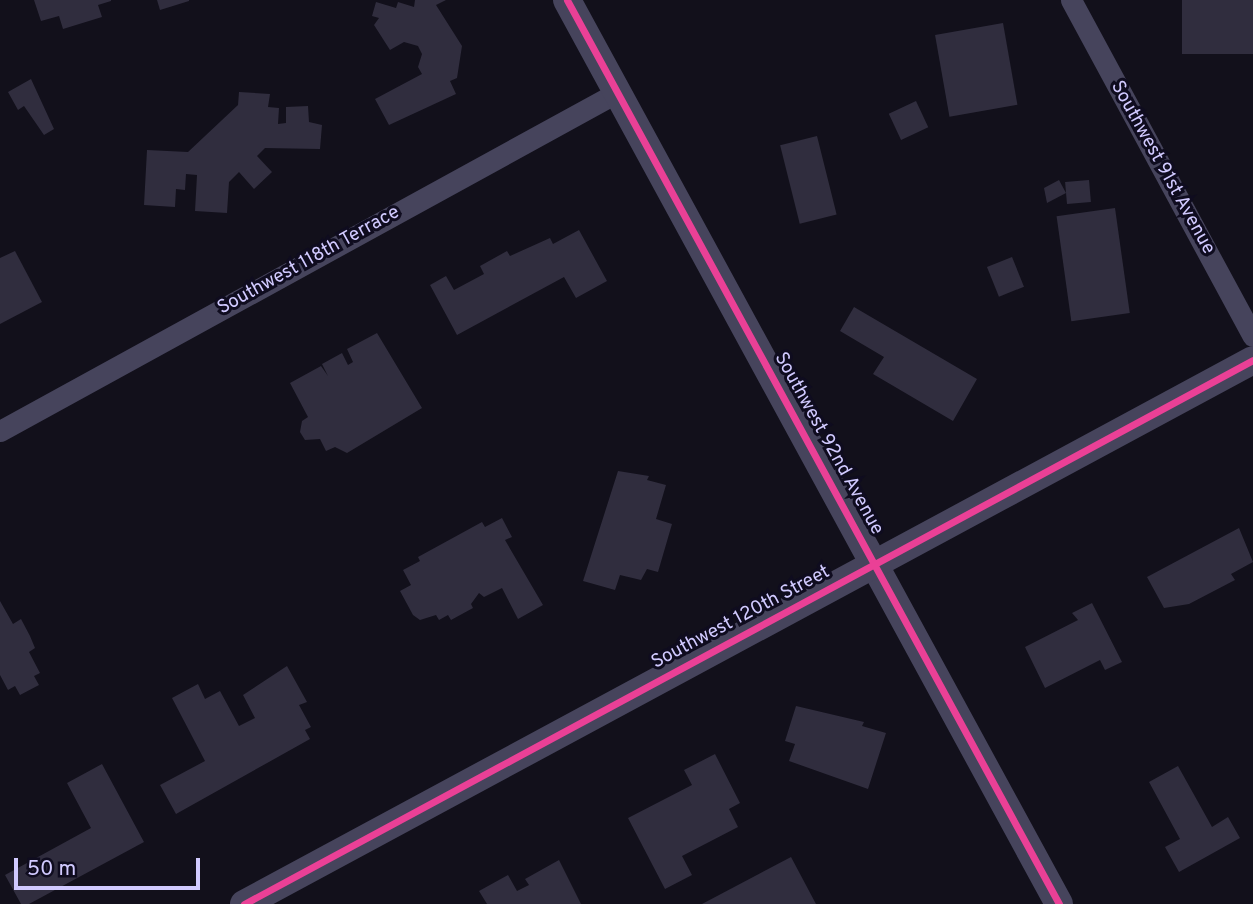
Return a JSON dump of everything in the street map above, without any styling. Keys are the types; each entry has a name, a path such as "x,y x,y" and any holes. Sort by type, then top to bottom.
{"street":[{"name":"Southwest 92nd Avenue","path":"567,0 1059,904"},
{"name":"Southwest 91st Avenue","path":"1070,0 1253,336"},
{"name":"Southwest 118th Terrace","path":"0,431 618,92"},
{"name":"Southwest 120th Street","path":"244,904 1253,359"}],"building":[{"path":"34,0 111,1 98,5 102,17 63,29 59,16 41,21"},
{"path":"157,0 189,0 189,1 160,10"},
{"path":"415,0 446,0 436,5 462,46 457,78 450,81 456,94 389,125 375,99 422,74 418,67 422,54 418,46 404,42 390,50 374,25 379,18 372,16 376,2 396,8 398,2 414,7"},
{"path":"1182,0 1253,0 1253,54 1182,54"},
{"path":"1003,23 1017,105 949,117 935,35"},
{"path":"31,79 54,129 44,135 24,106 18,110 8,92"},
{"path":"239,92 270,94 268,107 279,108 278,124 286,123 286,107 308,106 309,122 322,125 320,149 265,148 257,156 272,172 254,189 239,172 229,182 227,213 195,211 197,175 186,174 185,190 176,189 175,207 144,205 147,150 188,152 238,105"},
{"path":"916,101 928,127 901,140 889,114"},
{"path":"817,136 837,215 800,224 780,145"},
{"path":"1059,180 1066,193 1047,203 1044,188"},
{"path":"1089,180 1091,202 1067,204 1065,182"},
{"path":"1115,208 1130,313 1071,321 1057,216"},
{"path":"579,230 607,281 576,298 564,277 457,335 430,285 446,276 454,290 484,274 480,266 507,251 510,256 550,238 553,244"},
{"path":"15,251 42,302 0,324 0,258"},
{"path":"1012,257 1024,287 999,297 987,267"},
{"path":"854,307 977,379 953,421 873,374 884,357 840,331"},
{"path":"377,333 422,408 347,453 335,447 326,451 320,439 305,440 300,432 302,421 308,417 290,383 321,366 328,376 322,364 342,353 348,365 353,362 347,349"},
{"path":"618,471 649,476 647,480 666,485 656,519 672,524 658,572 647,569 641,580 620,575 615,590 583,581"},
{"path":"502,518 512,537 505,540 543,605 518,619 502,588 484,597 479,593 471,604 473,608 451,620 448,615 439,620 436,615 420,620 413,615 400,591 411,585 403,570 420,561 418,557 482,522 485,527"},
{"path":"1239,528 1253,562 1231,574 1235,580 1189,604 1164,608 1147,577"},
{"path":"0,601 13,624 21,619 35,648 29,652 40,673 34,676 39,685 20,695 15,686 8,690 0,675"},
{"path":"1092,603 1122,662 1105,670 1100,660 1045,688 1025,647 1078,620 1072,613"},
{"path":"287,666 307,702 299,705 311,727 305,730 310,739 176,814 160,785 205,761 172,698 198,684 205,699 220,691 239,726 255,718 243,695"},
{"path":"796,706 864,722 862,726 886,733 868,789 789,761 795,744 785,741"},
{"path":"715,754 740,803 729,809 738,827 682,856 692,875 665,889 628,818 692,785 684,770"},
{"path":"102,764 144,842 29,904 21,904 5,875 91,828 67,783"},
{"path":"1178,766 1212,827 1228,817 1240,838 1179,872 1165,847 1180,839 1149,782"},
{"path":"791,857 816,904 702,904"},
{"path":"559,860 581,904 487,904 479,891 508,875 517,891 529,885 525,879"}],"cycle path":[{"path":"567,0 1059,904"},
{"path":"244,904 1253,360"}]}
